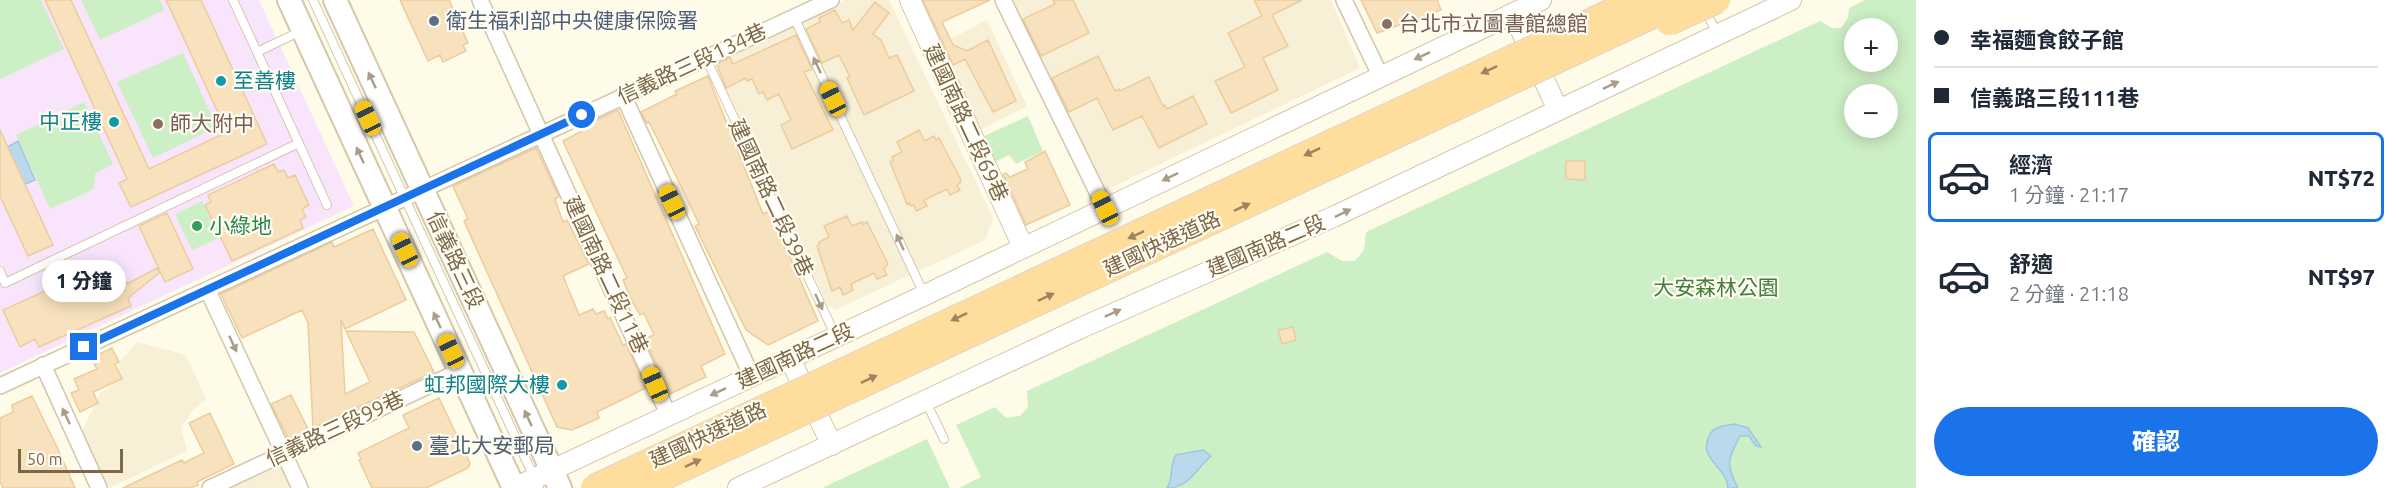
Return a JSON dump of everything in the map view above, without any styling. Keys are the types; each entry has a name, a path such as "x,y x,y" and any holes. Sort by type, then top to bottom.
{"highway":[{"name":"建國快速道路","path":"594,488 1637,0"},
{"name":"建國快速道路","path":"640,488 1685,0"},
{"path":"1392,137 1497,103 1717,0"}],"main road":[{"name":"信義路三段","path":"289,0 302,30 405,199 536,484"},
{"name":"信義路三段","path":"335,0 405,199 460,371 536,484"}],"street":[{"name":"建國南路二段11巷","path":"480,0 615,292 669,416"},
{"name":"信義路三段134巷","path":"0,386 405,199 494,150 541,134 831,0"},
{"name":"建國南路二段69巷","path":"910,0 1023,247"},
{"path":"1003,0 1105,208"},
{"path":"1344,0 1380,75"},
{"name":"建國南路二段","path":"536,484 669,416 1105,208 1515,7 1542,0"},
{"name":"建國南路二段","path":"738,488 1083,327 1333,218 1791,0"},
{"path":"1515,7 1558,110"},
{"path":"623,96 752,376"},
{"path":"208,291 300,488"},
{"path":"790,359 832,445"},
{"path":"43,365 99,488"},
{"name":"信義路三段99巷","path":"210,488 460,371"}],"lane":[{"path":"233,0 327,205"},
{"name":"信義路三段","path":"313,0 405,199"},
{"path":"1701,0 1718,35"},
{"path":"794,17 925,295"},
{"path":"257,52 302,30"},
{"name":"建國南路二段39巷","path":"706,58 836,337"},
{"path":"0,271 3,284 300,143"},
{"path":"925,401 944,438"}],"shaded area":[{"name":"師大附中","path":"0,0 259,0 354,206 0,373"},
{"path":"844,0 889,0 993,218 985,240 835,310 827,304 712,60"},
{"path":"1012,0 1331,0 1360,68 1104,191"},
{"path":"987,20 1027,106 974,133 933,48"},
{"path":"137,342 186,355 206,399 192,411 181,428 187,451 109,488 82,432 100,393 121,380 118,364"},
{"path":"273,463 285,465 295,488 221,488"}],"green space":[{"path":"0,0 41,0 64,49 0,79"},
{"path":"81,0 160,0 164,10 100,40"},
{"name":"大安森林公園","path":"1865,0 1916,0 1916,488 959,488 981,477 956,425 995,407 1006,418 1020,416 1028,407 1027,391 1327,252 1342,261 1355,261 1364,250 1366,232 1820,21 1832,28 1841,28 1844,24 1844,72 1898,72 1898,18 1848,18 1849,8"},
{"path":"183,53 217,127 153,158 117,82"},
{"path":"84,102 113,164 95,174 94,189 50,209 16,135"},
{"path":"1028,116 1043,151 1016,164 1009,155 992,163 980,138"},
{"name":"小綠地","path":"202,201 219,238 192,250 175,214"},
{"path":"927,439 950,488 822,488"}],"water":[{"path":"18,141 35,180 25,184 7,147"},
{"path":"1734,424 1748,428 1761,447 1756,446 1749,436 1740,436 1730,462 1731,473 1738,488 1728,488 1723,474 1706,448 1713,430"},
{"path":"1203,450 1211,456 1192,477 1181,485 1167,488 1176,455"}],"building":[{"path":"45,0 71,0 149,169 227,132 166,0 201,0 267,144 131,207 119,183 127,179"},
{"name":"衛生福利部中央健康保險署","path":"400,0 449,0 468,43 463,45 466,51 443,62 440,55 428,61"},
{"path":"923,0 990,0 942,22 953,45 967,51 988,40 1016,101 993,112 965,59 953,65"},
{"path":"1053,0 1073,0 1089,33 1041,56 1023,19 1055,4"},
{"path":"1254,0 1302,0 1272,15 1288,46 1263,58 1278,90 1231,113 1215,81 1245,67 1228,33 1262,16"},
{"name":"台北市立圖書館總館","path":"1361,0 1437,0 1441,10 1377,33"},
{"path":"875,2 889,13 873,34 881,40 889,58 897,55 914,91 864,115 839,55 822,63 806,29 820,22 819,18 835,10 842,23 849,20 853,30"},
{"path":"796,35 812,69 804,72 833,130 792,149 781,125 791,120 779,94 767,100 763,92 759,94 752,79 747,81 746,78 726,88 717,64 730,57 733,64"},
{"path":"1098,56 1115,91 1119,89 1120,91 1149,77 1163,106 1165,105 1167,109 1193,96 1207,124 1159,148 1142,116 1113,130 1097,98 1069,112 1052,78"},
{"path":"708,76 763,214 770,211 818,321 768,345 746,330 695,226 699,224 675,174 649,122 647,123 641,112 677,94 675,91"},
{"path":"618,110 725,354 701,366 706,377 670,394 645,339 654,335 644,313 640,315 631,299 623,280 627,278 563,141 595,124 594,121"},
{"path":"0,130 53,245 28,256 0,196"},
{"path":"919,130 925,141 934,136 936,140 939,138 961,180 957,185 960,190 950,195 947,189 924,200 927,206 916,211 914,205 907,204 890,162 893,160 892,157 902,152 897,142"},
{"path":"536,148 559,197 555,199 563,222 567,220 589,264 563,276 579,315 593,309 596,314 604,311 608,319 610,317 623,345 626,344 646,388 597,412 599,418 572,430 557,427 464,221 468,219 453,186"},
{"path":"1045,151 1070,205 1026,225 1003,174 1006,173 1010,177 1028,169 1025,162"},
{"path":"1566,161 1585,161 1585,180 1566,179"},
{"path":"274,164 278,172 284,170 288,178 295,175 309,205 302,209 306,217 300,220 303,228 232,261 205,205 211,202 208,195"},
{"path":"167,213 193,269 165,282 139,226"},
{"path":"847,216 852,226 867,222 888,264 884,269 887,275 877,279 874,273 851,284 853,290 843,295 840,287 832,291 817,246 819,242 829,237 824,226"},
{"path":"373,229 406,300 345,329 341,320 345,394 370,382 346,331 414,332 434,372 313,428 308,323 302,310 242,338 221,294 332,242 334,247"},
{"path":"157,268 159,273 128,298 131,306 39,347 35,339 20,347 3,310 67,281 74,297 122,273 127,284"},
{"path":"1293,327 1296,340 1282,344 1278,330"},
{"path":"112,348 119,362 115,364 122,379 93,392 98,403 80,412 71,393 79,390 74,379 97,369 91,358"},
{"path":"291,395 309,431 289,440 271,404"},
{"path":"32,396 75,488 3,488 0,481 0,418 13,412 12,405"},
{"name":"臺北大安郵局","path":"439,398 470,463 468,468 426,488 372,488 358,453 409,428 403,415"},
{"path":"210,413 234,464 197,482 198,485 190,488 123,488 182,460 184,463 204,453 189,423"}],"place":[{"name":"衛生福利部中央健康保險署","path":"434,21"},
{"name":"台北市立圖書館總館","path":"1387,24"},
{"name":"至善樓","path":"221,81"},
{"name":"中正樓","path":"114,122"},
{"name":"師大附中","path":"158,124"},
{"name":"小綠地","path":"197,226"},
{"name":"虹邦國際大樓","path":"562,385"},
{"name":"臺北大安郵局","path":"417,446"}],"route":[{"path":"84,347 582,115"}]}
